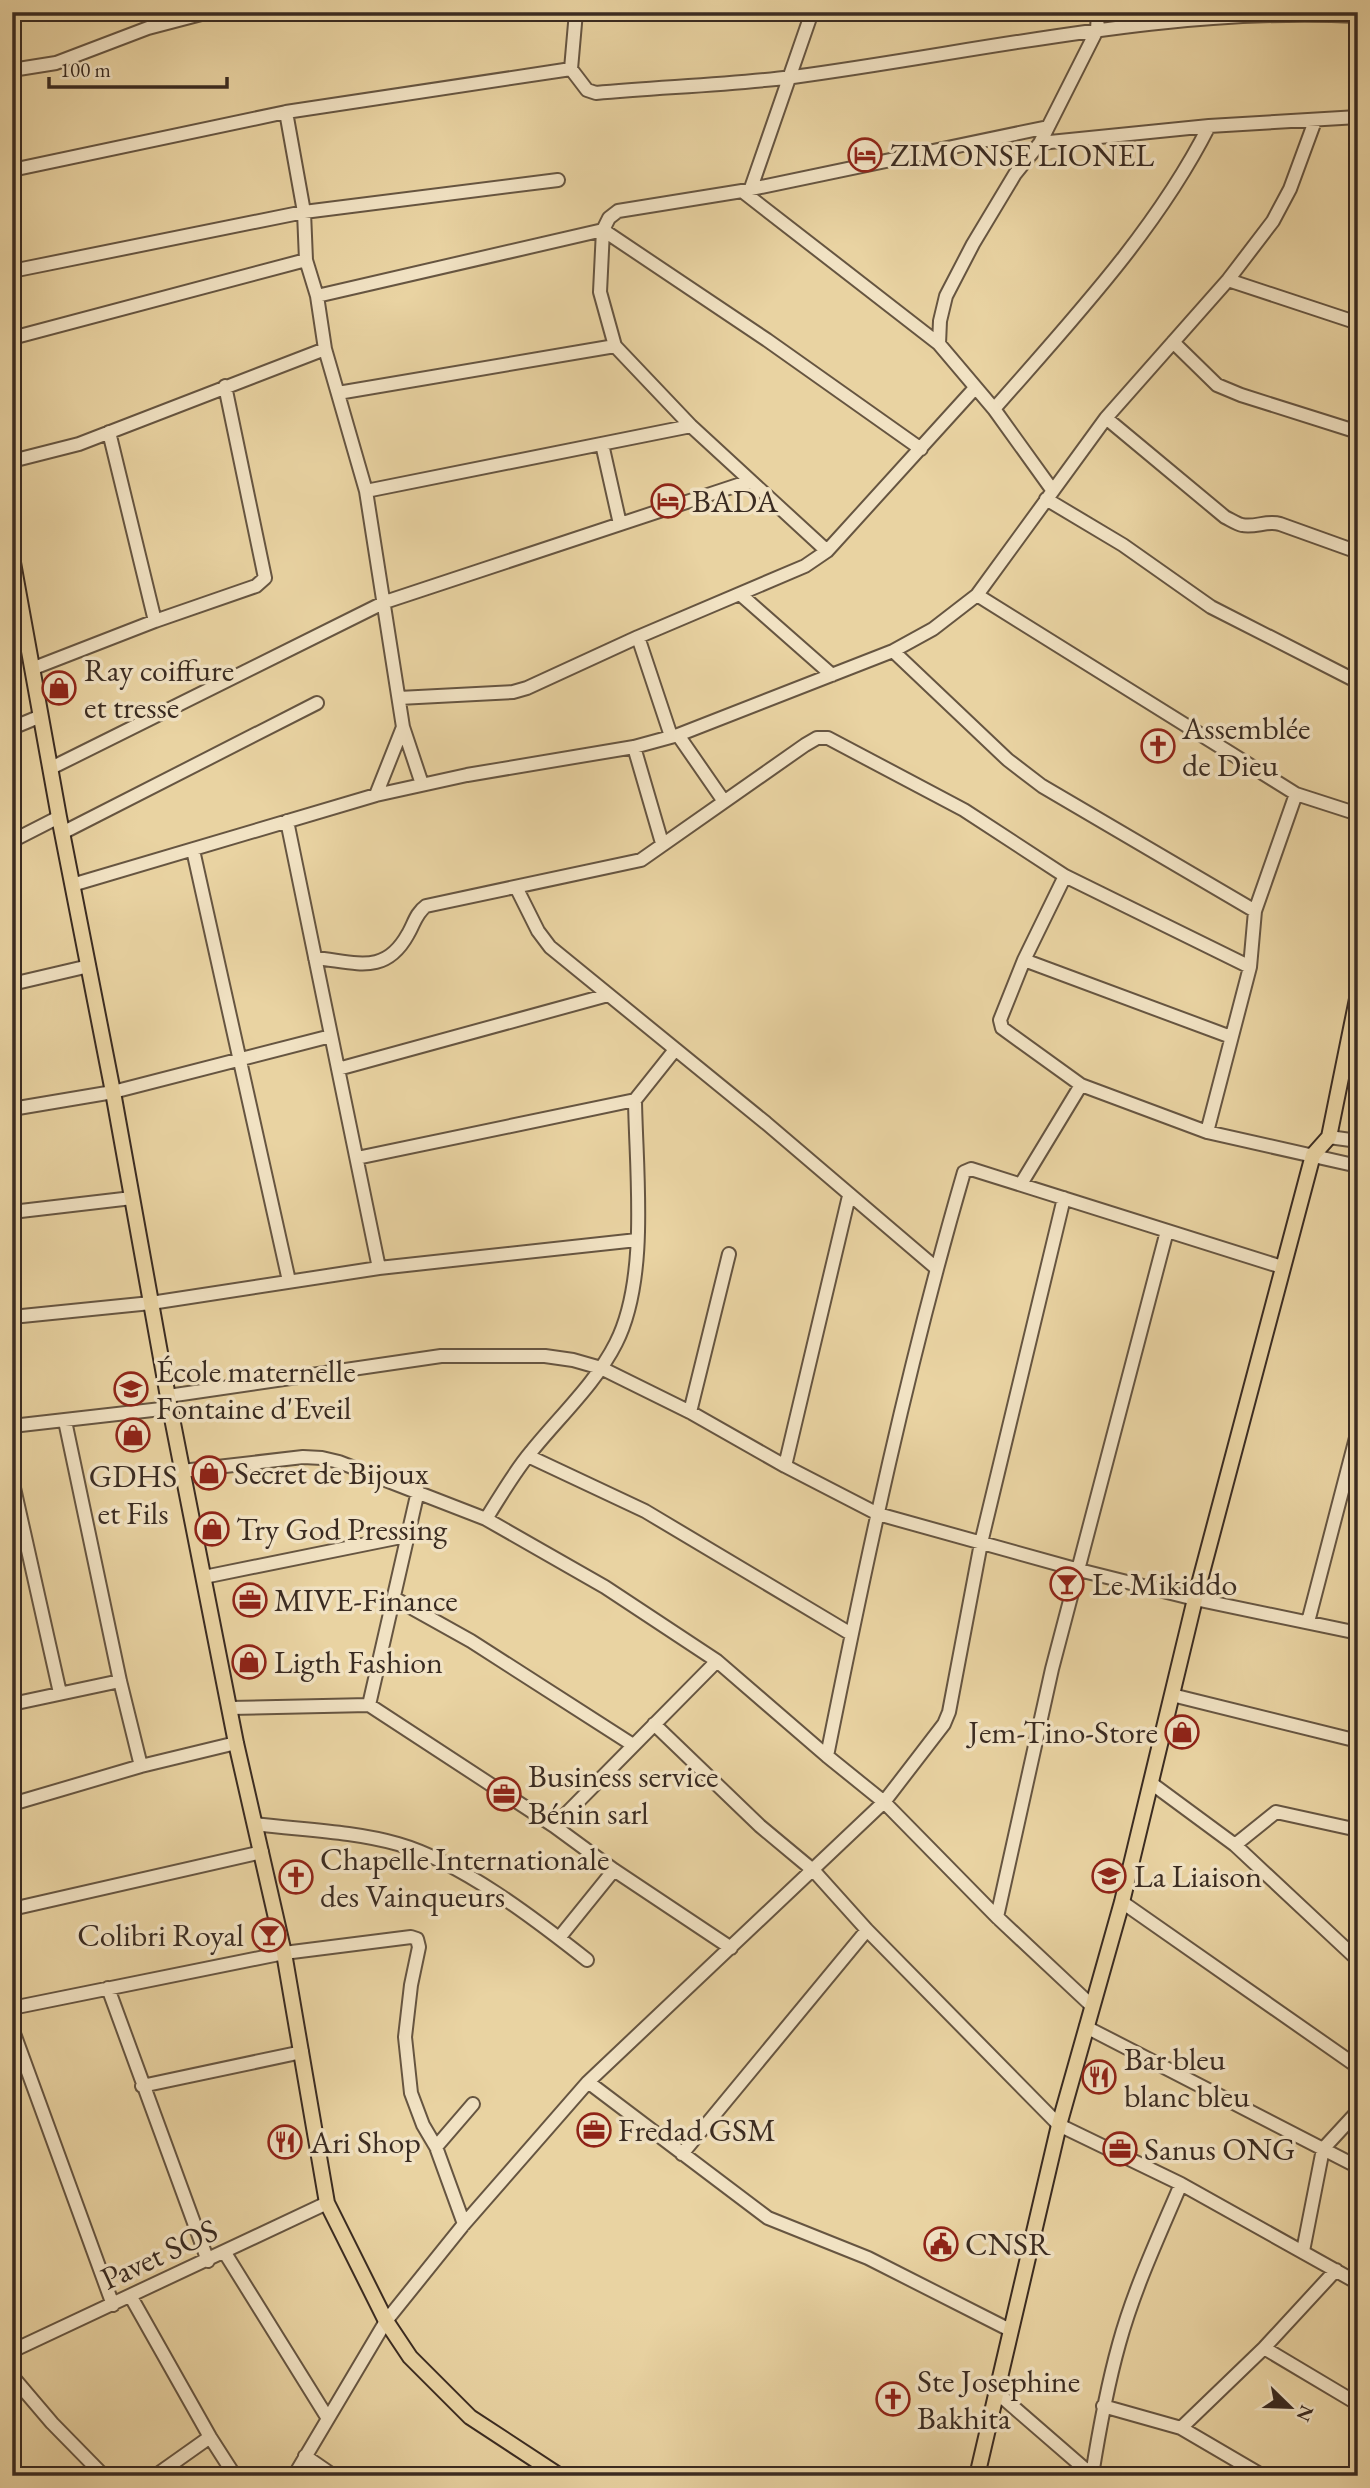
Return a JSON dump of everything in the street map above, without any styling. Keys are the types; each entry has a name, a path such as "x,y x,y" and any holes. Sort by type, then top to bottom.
{"main road":[{"path":"12,557 17,608 34,668 59,817 229,1708 284,1954 327,2203 386,2321 410,2357 470,2417 560,2476"},
{"path":"977,2476 1059,2125 1122,1902 1195,1599 1282,1267 1313,1155 1329,1137 1358,994"}],"street":[{"path":"12,70 56,63 148,28 209,12"},
{"path":"592,12 576,13 571,69 587,90 596,93 791,77 1097,30 1223,17 1358,16"},
{"path":"746,189 791,77 812,12"},
{"path":"939,344 940,321 946,296 1015,174 1040,143 1097,30 1098,12"},
{"path":"12,170 286,112 571,69"},
{"path":"286,112 304,212 306,260 317,296 325,349 366,491 403,727 422,784"},
{"path":"1040,143 1209,126 1358,117"},
{"path":"72,885 376,795 422,784 634,747 674,736 893,651 933,629 977,595 1106,418 1228,280 1273,221 1290,189 1315,121"},
{"path":"994,409 1092,297 1180,181 1209,126"},
{"path":"827,551 691,426 615,346 600,292 603,230 610,218 618,212 746,189 1048,127"},
{"path":"12,271 304,212 558,180"},
{"path":"746,189 939,344 994,409 1049,495 1211,607 1358,682"},
{"path":"317,296 603,230 767,340 921,449"},
{"path":"12,338 306,260"},
{"path":"1228,280 1358,324"},
{"path":"1173,342 1217,385 1358,432"},
{"path":"338,393 615,346"},
{"path":"12,461 79,444 325,349"},
{"path":"34,668 155,621 256,586 266,575 225,386"},
{"path":"399,698 513,692 527,688 805,566 827,551 975,388"},
{"path":"1106,418 1225,517 1240,525 1253,526 1271,522 1280,524 1358,552"},
{"path":"366,491 691,426"},
{"path":"109,432 155,621"},
{"path":"601,444 620,524"},
{"path":"51,768 385,602 750,481"},
{"path":"740,594 832,675"},
{"path":"977,595 1296,794 1358,814"},
{"path":"638,638 674,736 723,800"},
{"path":"893,651 1008,760 1042,786 1255,911"},
{"path":"62,833 317,703"},
{"path":"12,728 41,716"},
{"path":"376,795 403,727"},
{"path":"315,958 360,962 386,960 401,945 417,915 426,906 641,860 805,745 817,738 828,738 964,810 1065,876 1250,967"},
{"path":"634,747 662,843"},
{"path":"1206,1132 1250,967 1255,911 1296,794"},
{"path":"12,841 59,817"},
{"path":"287,821 379,1268"},
{"path":"193,850 289,1281"},
{"path":"1065,876 1024,960 1000,1024 1081,1085 1206,1132 1358,1166"},
{"path":"516,887 543,939 936,1268"},
{"path":"1024,960 1231,1037"},
{"path":"12,984 89,966"},
{"path":"338,1069 608,995"},
{"path":"12,1109 113,1092 331,1036"},
{"path":"357,1158 635,1100 674,1051"},
{"path":"1021,1184 1081,1085"},
{"path":"486,1519 528,1456 601,1368 617,1343 634,1293 638,1240 635,1100"},
{"path":"1329,1137 1358,1141"},
{"path":"827,1756 878,1514 936,1268 964,1172 971,1168 1282,1267"},
{"path":"785,1466 849,1196"},
{"path":"12,1212 132,1198"},
{"path":"294,2476 386,2321 464,2224 588,2082 884,1802 947,1718 981,1543 1064,1198"},
{"path":"997,1917 1052,1669 1167,1231"},
{"path":"12,1317 151,1303 379,1268 638,1240"},
{"path":"690,1412 729,1254"},
{"path":"12,1426 65,1420 441,1356 545,1356 573,1360 601,1368 690,1412 785,1466 878,1514 1195,1599 1358,1633"},
{"path":"65,1420 120,1681 141,1766"},
{"path":"1308,1622 1358,1430"},
{"path":"528,1456 645,1511 852,1634"},
{"path":"183,1471 274,1459 321,1458 340,1462 486,1519 605,1587 717,1661 884,1802 997,1917 1092,2006"},
{"path":"12,1479 60,1693"},
{"path":"369,1705 418,1491"},
{"path":"204,1577 406,1536"},
{"path":"394,1598 492,1654 633,1745"},
{"path":"554,1826 717,1661"},
{"path":"12,1704 120,1681"},
{"path":"1171,1695 1358,1741"},
{"path":"229,1708 369,1705 554,1826 614,1871 732,1948"},
{"path":"654,1724 760,1826 814,1871 867,1930 1059,2125 1181,2184 1358,2283"},
{"path":"12,1804 141,1766 236,1743"},
{"path":"1150,1783 1235,1845 1358,1960"},
{"path":"1235,1845 1276,1812 1358,1830"},
{"path":"255,1824 370,1838 414,1850 450,1865 474,1880 587,1960"},
{"path":"12,1909 262,1852"},
{"path":"559,1938 614,1871"},
{"path":"1122,1902 1358,2067"},
{"path":"682,2154 867,1930"},
{"path":"12,2007 284,1954 411,1937 417,1939 419,1947 405,2037 411,2094 423,2125 436,2147 464,2224"},
{"path":"108,1989 208,2261"},
{"path":"1086,2027 1358,2167"},
{"path":"12,2028 113,2305"},
{"path":"142,2086 302,2052"},
{"path":"588,2082 768,2218 868,2258 1010,2329"},
{"path":"436,2147 473,2104"},
{"path":"1303,2251 1323,2149 1358,2111"},
{"path":"1092,2476 1103,2406 1129,2312 1181,2184"},
{"name":"Pavet SOS","path":"13,2348 131,2297 327,2203"},
{"path":"225,2253 327,2417"},
{"path":"1181,2428 1264,2347 1336,2270"},
{"path":"131,2297 235,2476"},
{"path":"1264,2347 1358,2404"},
{"path":"12,2376 52,2423 104,2476"},
{"path":"995,2391 1092,2476"},
{"path":"1103,2406 1181,2428 1263,2476"},
{"path":"155,2476 210,2437"},
{"path":"305,2456 334,2476"}],"place":[{"name":"ZIMONSE LIONEL","path":"865,155"},
{"name":"BADA","path":"668,501"},
{"name":"Ray coiffure et tresse","path":"59,688"},
{"name":"Assemblée de Dieu","path":"1158,746"},
{"name":"École maternelle Fontaine d'Eveil","path":"131,1389"},
{"name":"GDHS et Fils","path":"133,1435"},
{"name":"Secret de Bijoux","path":"209,1473"},
{"name":"Try God Pressing","path":"212,1529"},
{"name":"Le Mikiddo","path":"1067,1584"},
{"name":"MIVE-Finance","path":"250,1600"},
{"name":"Ligth Fashion","path":"249,1662"},
{"name":"Jem-Tino-Store","path":"1182,1732"},
{"name":"Business service Bénin sarl","path":"504,1794"},
{"name":"La Liaison","path":"1109,1876"},
{"name":"Chapelle Internationale des Vainqueurs","path":"296,1877"},
{"name":"Colibri Royal","path":"269,1935"},
{"name":"Bar bleu blanc bleu","path":"1099,2077"},
{"name":"Fredad GSM","path":"594,2130"},
{"name":"Ari Shop","path":"285,2142"},
{"name":"Sanus ONG","path":"1120,2149"},
{"name":"CNSR","path":"941,2244"},
{"name":"Ste Josephine Bakhita","path":"893,2399"}]}
